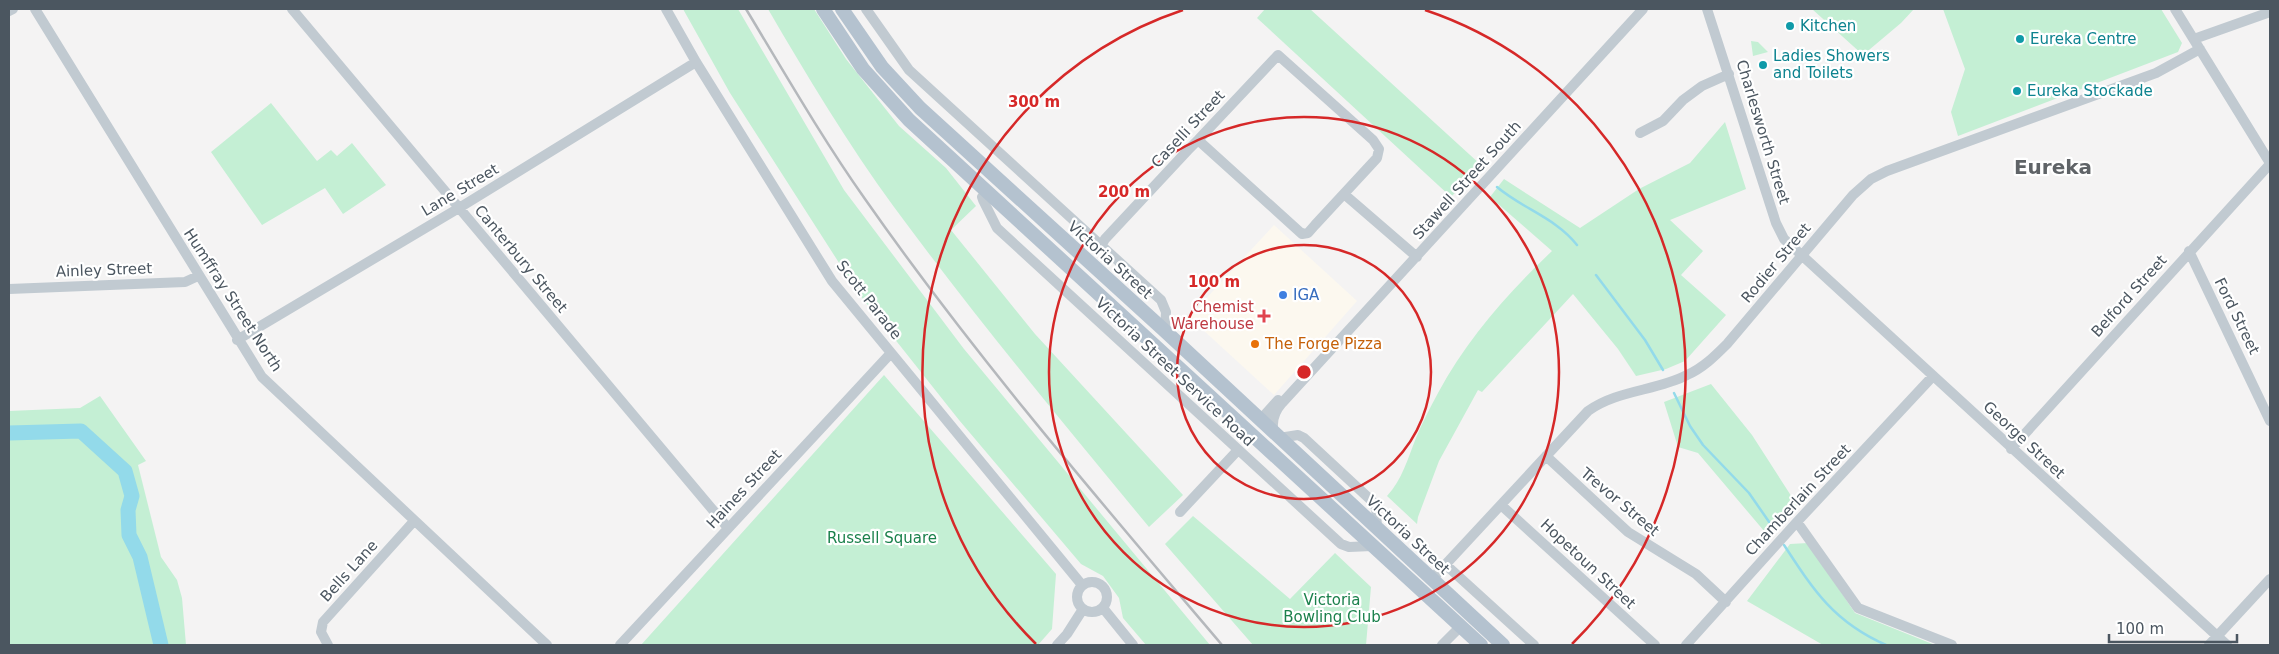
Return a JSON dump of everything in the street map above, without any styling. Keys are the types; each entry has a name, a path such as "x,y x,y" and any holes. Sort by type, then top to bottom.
{"main road":[{"name":"Victoria Street","path":"824,9 845,43 878,87 909,120 1482,645"},
{"name":"Victoria Street","path":"842,9 872,54 905,94 1165,331 1503,645"},
{"path":"986,192 997,179"},
{"path":"1260,420 1260,442"},
{"path":"1422,590 1432,579"}],"street":[{"path":"9,11 13,9"},
{"name":"Humffray Street North","path":"35,9 237,340 266,381 547,645"},
{"name":"Canterbury Street","path":"292,9 728,528"},
{"name":"Scott Parade","path":"666,9 696,62 832,281 1082,585"},
{"name":"Victoria Street Service Road","path":"866,9 904,65 1009,164 1163,304 1166,312 1165,331"},
{"name":"Stawell Street South","path":"1277,435 1273,424 1277,409 1644,9"},
{"name":"Charlesworth Street","path":"1707,9 1776,223 1784,239 1802,256"},
{"path":"2175,9 2270,164"},
{"path":"2194,39 2270,12"},
{"name":"Rodier Street","path":"1432,579 1582,417 1597,405 1617,396 1679,379 1702,366 1727,344 1853,195 1879,175 2156,73 2200,49"},
{"name":"Caselli Street","path":"1101,246 1105,239 1278,55 1373,140 1379,149 1376,158 1344,194"},
{"name":"Lane Street","path":"237,340 459,208 696,62"},
{"path":"1640,133 1663,121 1696,90 1729,74"},
{"path":"1198,140 1302,234 1308,232 1344,194 1416,257"},
{"path":"997,179 1009,164"},
{"name":"Belford Street","path":"2011,449 2270,164"},
{"name":"Victoria Street Service Road","path":"986,192 982,197 997,228 1238,450 1341,544 1349,547 1372,546"},
{"name":"Ford Street","path":"2189,251 2270,421"},
{"name":"George Street","path":"1802,256 2227,645"},
{"name":"Ainley Street","path":"9,289 185,282 198,276"},
{"name":"Haines Street","path":"620,645 891,353"},
{"name":"Stawell Street South","path":"1260,420 1288,390 1313,370"},
{"name":"Chamberlain Street","path":"1686,645 1933,376"},
{"path":"1180,512 1238,450"},
{"name":"Trevor Street","path":"1546,456 1628,532 1696,574 1726,602"},
{"name":"Hopetoun Street","path":"1501,504 1655,645"},
{"name":"Bells Lane","path":"328,645 321,632 323,622 414,521"},
{"path":"1797,522 1858,608 1952,645"},
{"path":"1446,565 1534,645"},
{"path":"2209,645 2270,579"},
{"path":"1092,581 1101,584 1106,590 1107,599 1103,608 1091,612 1083,609 1076,597 1082,585 1092,581"},
{"path":"1103,608 1133,645"},
{"path":"1057,645 1067,634 1083,609"},
{"path":"1447,643 1461,626"}],"shaded area":[{"path":"1274,225 1357,301 1274,395 1189,317"}],"green space":[{"path":"683,9 738,9 844,190 964,349 1210,645 1146,645 1123,618 1119,598 1103,576 1081,564 959,420 859,294 730,93"},
{"path":"768,9 814,9 846,59 899,126 946,168 976,206 951,230 1035,334 1183,495 1149,527 987,329 894,207 828,110"},
{"path":"1265,9 1310,9 1481,165 1451,197 1257,18"},
{"path":"1812,9 1914,9 1901,23 1863,55"},
{"name":"Eureka Stockade","path":"1943,9 2161,9 2182,43 2178,52 1958,136 1951,112 1965,69"},
{"path":"1751,41 1758,42 1768,52 1753,56"},
{"path":"271,103 317,161 331,150 337,156 352,143 386,185 343,214 325,188 262,225 211,152"},
{"path":"1725,122 1746,189 1670,220 1703,251 1681,275 1726,315 1685,361 1666,369 1636,376 1618,349 1573,294 1482,392 1478,390 1439,461 1417,524 1387,496 1401,476 1418,432 1449,373 1475,335 1504,300 1552,251 1490,197 1504,179 1580,228 1639,189 1690,163"},
{"name":"Russell Square","path":"884,375 1056,574 1052,629 1038,645 641,645"},
{"path":"1711,384 1752,435 1797,505 1770,538 1698,453 1678,447 1664,402"},
{"path":"100,396 146,461 138,465 161,557 177,580 182,598 186,645 9,645 9,411 80,408"},
{"name":"Victoria Bowling Club","path":"1193,516 1290,599 1335,553 1371,587 1366,645 1253,645 1165,544"},
{"path":"1808,543 1855,613 1935,645 1823,645 1747,601 1790,544"}],"waterway":[{"path":"1497,187 1559,228 1577,245"},
{"path":"1596,275 1645,340 1663,370"},
{"path":"1674,393 1690,426 1703,445 1749,493 1774,529"},
{"path":"9,433 81,431 125,471 132,496 128,510 129,535 140,557 161,645"},
{"path":"1784,545 1805,577 1827,604 1852,626 1886,645"}],"railway":[{"path":"746,9 804,105 865,199 949,314 1038,426 1222,645"}],"place":[{"name":"Kitchen","path":"1790,26"},
{"name":"Eureka Centre","path":"2020,39"},
{"name":"Ladies Showers and Toilets","path":"1763,65"},
{"name":"Eureka Stockade","path":"2017,91"},
{"name":"IGA","path":"1283,295"},
{"name":"Chemist Warehouse","path":"1264,316"},
{"name":"The Forge Pizza","path":"1255,344"}],"district":[{"name":"Eureka","path":"2053,167"}]}
